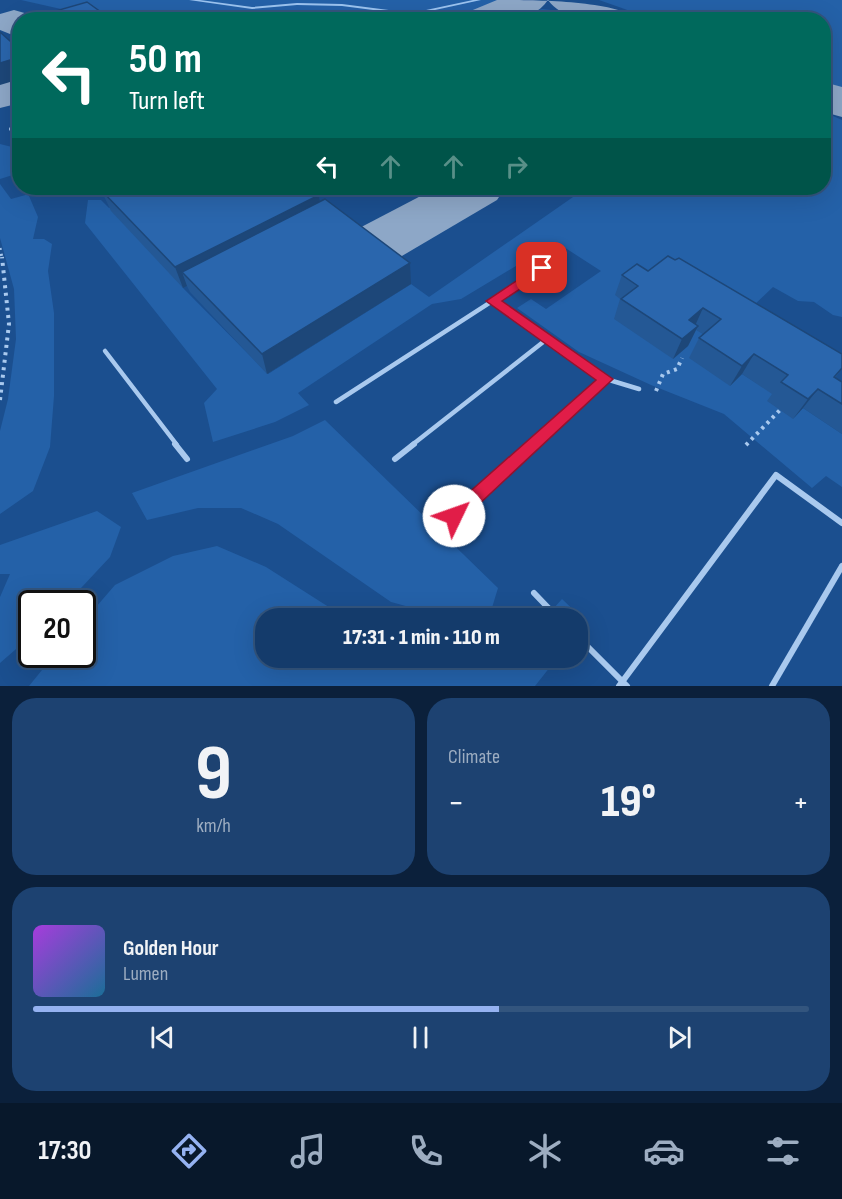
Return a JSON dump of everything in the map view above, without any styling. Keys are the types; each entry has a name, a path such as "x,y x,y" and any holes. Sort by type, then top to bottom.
{"lane":[{"path":"336,402 559,258"},
{"path":"492,301 606,379 639,389"},
{"path":"395,459 547,339"},
{"path":"105,351 187,459"},
{"path":"454,516 606,379"},
{"path":"588,647 623,684 776,475 842,523"},
{"path":"772,686 842,566"},
{"path":"534,594 548,608"}],"path":[{"path":"0,248 9,294 10,348 0,400"},
{"path":"655,395 663,374 677,369 682,358"},
{"path":"746,445 780,410"}],"shaded area":[{"path":"21,0 502,0 474,12 74,12"},
{"path":"599,0 842,0 842,88 831,84 831,12 633,12"},
{"path":"542,9 563,12 531,12"},
{"path":"831,115 842,120 842,317 833,315 814,302 798,301 773,287 751,308 694,328 711,339 742,374 774,394 793,418 803,408 842,434 842,487 826,476 812,488 724,414 651,385 579,352 517,308 531,299 546,309 601,271 556,242 461,299 432,304 298,393 309,405 275,422 213,442 204,403 217,389 85,223 88,200 101,200 109,208 140,195 158,195 183,288 268,374 411,284 429,297 576,195 831,195"},
{"path":"0,144 12,147 12,175 0,179"},
{"path":"0,184 11,199 32,195 29,196 38,217 33,239 44,239 52,244 48,271 54,313 54,396 50,447 33,491 0,514 0,431 8,399 16,339 14,289 0,238"},
{"path":"325,420 498,588 492,608 413,608 391,602 278,524 241,508 198,508 147,520 132,493 293,436"},
{"path":"97,511 121,527 110,557 79,590 18,590 18,647 0,663 0,597 10,574 0,574 0,545"},
{"path":"217,546 266,567 330,608 255,608 255,668 549,668 535,686 29,686 44,668 96,668 96,607 115,585 173,556"},
{"path":"562,599 571,608 554,608"}],"building":[{"path":"87,2 101,12 52,12"},
{"path":"0,32 12,43 12,59 0,63"},
{"path":"106,195 319,195 175,267"},
{"path":"325,199 410,263 262,354 182,272"},
{"path":"668,256 675,260 679,258 842,354 842,368 834,377 842,382 842,404 818,389 808,399 781,382 788,375 754,354 742,366 699,338 721,319 703,308 689,320 698,326 682,339 621,299 638,286 622,275 637,264 648,271"}],"waterway":[{"path":"191,0 252,8 297,4 342,5 396,12"},
{"path":"422,12 479,0"}],"taxiway":[{"path":"501,12 530,0"},
{"path":"567,0 598,12"},
{"path":"0,94 12,90"},
{"path":"831,99 842,103"},
{"path":"368,249 464,195"}],"route":[{"path":"454,516 606,379 492,301 542,268"}]}
